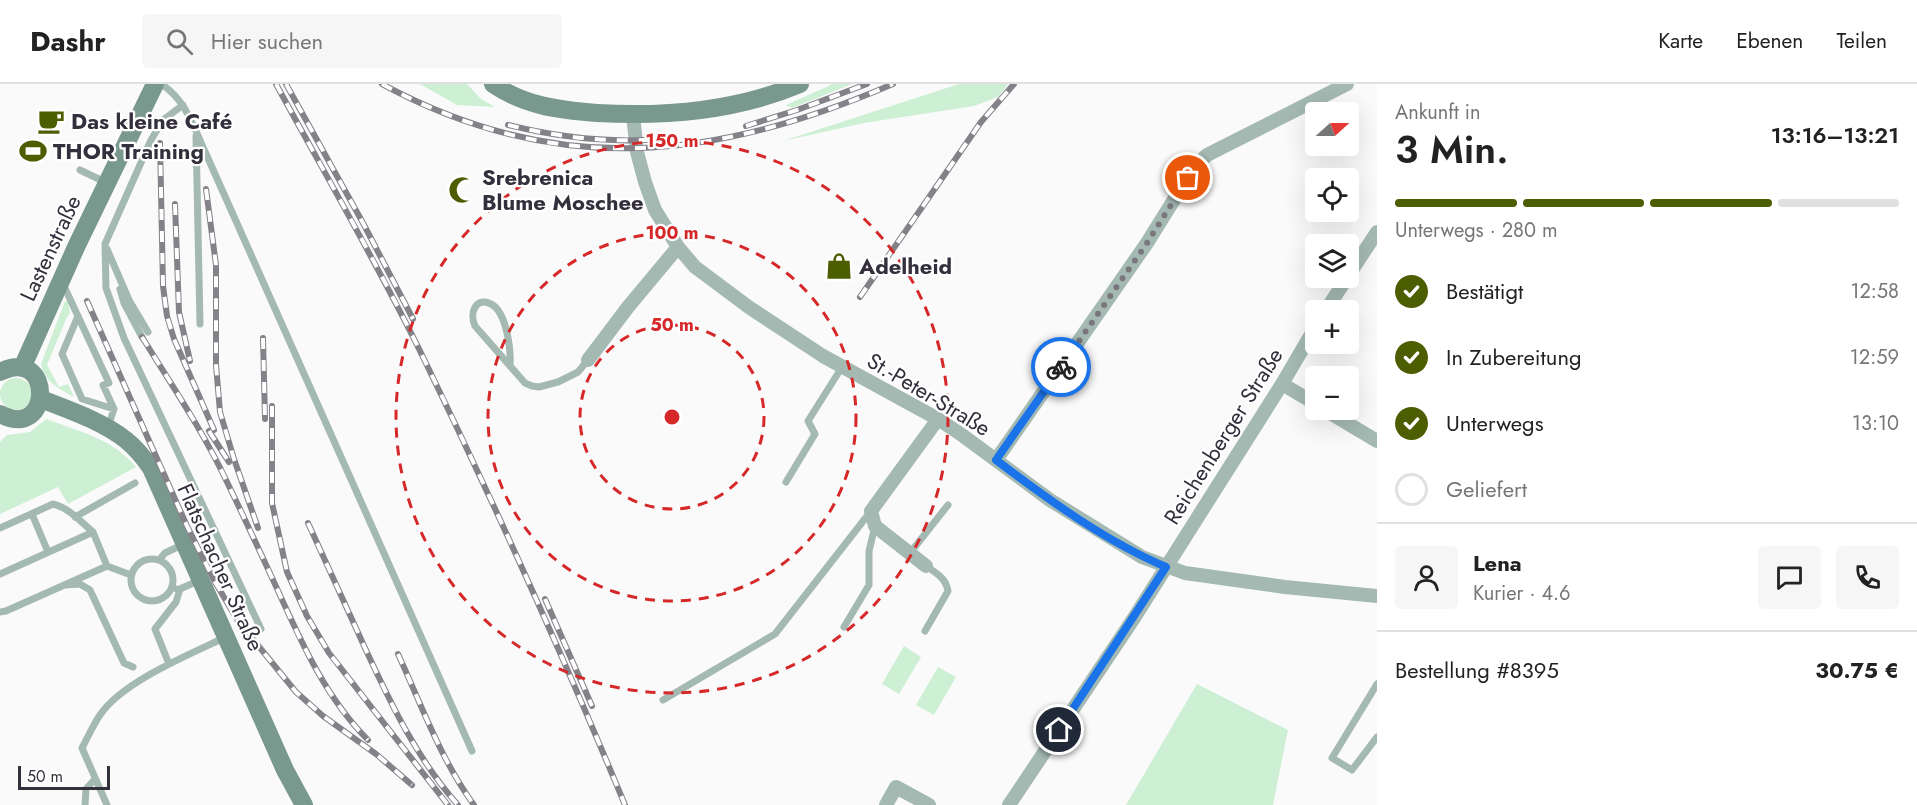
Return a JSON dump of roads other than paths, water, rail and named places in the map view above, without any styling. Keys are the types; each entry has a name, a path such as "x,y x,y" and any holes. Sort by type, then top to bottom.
{"street":[{"name":"Lastenstraße","path":"22,368 61,279 155,84"},
{"path":"493,84 517,98 549,108 633,115 695,112 760,98 800,84"},
{"path":"996,460 1147,243 1195,166 1208,155 1347,84"},
{"name":"St.-Peter-Straße","path":"633,115 637,152 645,182 655,210 678,247 695,267 739,300 842,368 938,419 1059,506 1142,557 1185,573 1285,587 1376,594"},
{"path":"1359,262 1374,241"},
{"path":"588,360 678,247"},
{"name":"Reichenberger Straße","path":"1009,805 1166,567 1305,345"},
{"path":"0,372 11,368 22,368 33,374 40,386 41,399 36,410 23,419 9,419 0,414"},
{"path":"1282,384 1305,398"},
{"name":"Flatschacher Straße","path":"41,399 93,420 126,439 141,453 151,468 285,770 304,805"},
{"path":"926,566 875,526 871,511 938,419"},
{"path":"1342,420 1377,441"},
{"path":"886,805 896,787 928,805"}],"lane":[{"path":"161,84 171,90 183,105 472,751"},
{"path":"183,105 163,120 151,140 105,244 106,288 124,338 261,629"},
{"path":"196,133 200,324"},
{"path":"80,170 107,182"},
{"path":"105,244 145,334"},
{"path":"61,279 109,383 103,385 114,409 108,429"},
{"path":"510,366 511,351 508,333 498,310 491,304 477,305 472,311 475,326 510,366 525,383 539,387 558,382 578,372 588,360"},
{"path":"78,316 62,354 82,399 114,409"},
{"path":"786,483 815,434 808,421 842,368"},
{"path":"75,517 135,483"},
{"path":"0,528 53,504 62,506 93,532 107,566"},
{"path":"910,553 948,505"},
{"path":"663,700 775,634 871,511"},
{"path":"32,514 48,552"},
{"path":"844,627 869,585 869,551 875,526"},
{"path":"0,574 93,532"},
{"path":"159,560 165,553 184,543"},
{"path":"152,559 159,560 165,564 172,575 171,588 167,594 156,601 142,599 133,589 131,575 139,564 152,559"},
{"path":"0,612 6,612 107,566 131,575"},
{"path":"925,631 948,591 944,579 926,566"},
{"path":"171,588 180,589 201,580"},
{"path":"65,585 80,584 90,590 124,663 133,667"},
{"path":"169,664 155,630 176,602 180,589"},
{"path":"107,805 82,748 101,713 124,692 169,664 226,637"},
{"path":"1377,684 1332,758 1352,770 1377,737"},
{"path":"85,805 86,789 94,779"}],"railway":[{"path":"276,84 422,355 527,578 625,805"},
{"path":"286,84 413,319"},
{"path":"382,84 447,114 511,135 574,146 637,148 700,142 763,129 827,110 893,84"},
{"path":"746,126 867,84"},
{"path":"860,297 981,122 1014,84"},
{"path":"508,125 590,139 672,138"},
{"path":"160,143 163,286 167,316 174,339 214,430"},
{"path":"206,189 216,265 216,365 220,412 258,528"},
{"path":"175,204 179,312 190,361"},
{"path":"87,301 187,526 215,582 238,621 296,692 323,716 376,754 412,785"},
{"path":"142,337 218,463 317,671 340,707 368,740"},
{"path":"263,338 265,419"},
{"path":"272,406 272,503 287,572 307,616 329,653 448,805"},
{"path":"209,431 229,462"},
{"path":"308,523 395,710 417,750 458,805"},
{"path":"545,599 592,706"},
{"path":"398,654 451,769 474,805"}],"place":[{"name":"Das kleine Café","path":"51,121"},
{"name":"THOR Training","path":"33,151"},
{"name":"Srebrenica Blume Moschee","path":"462,190"},
{"name":"Adelheid","path":"839,266"}]}
